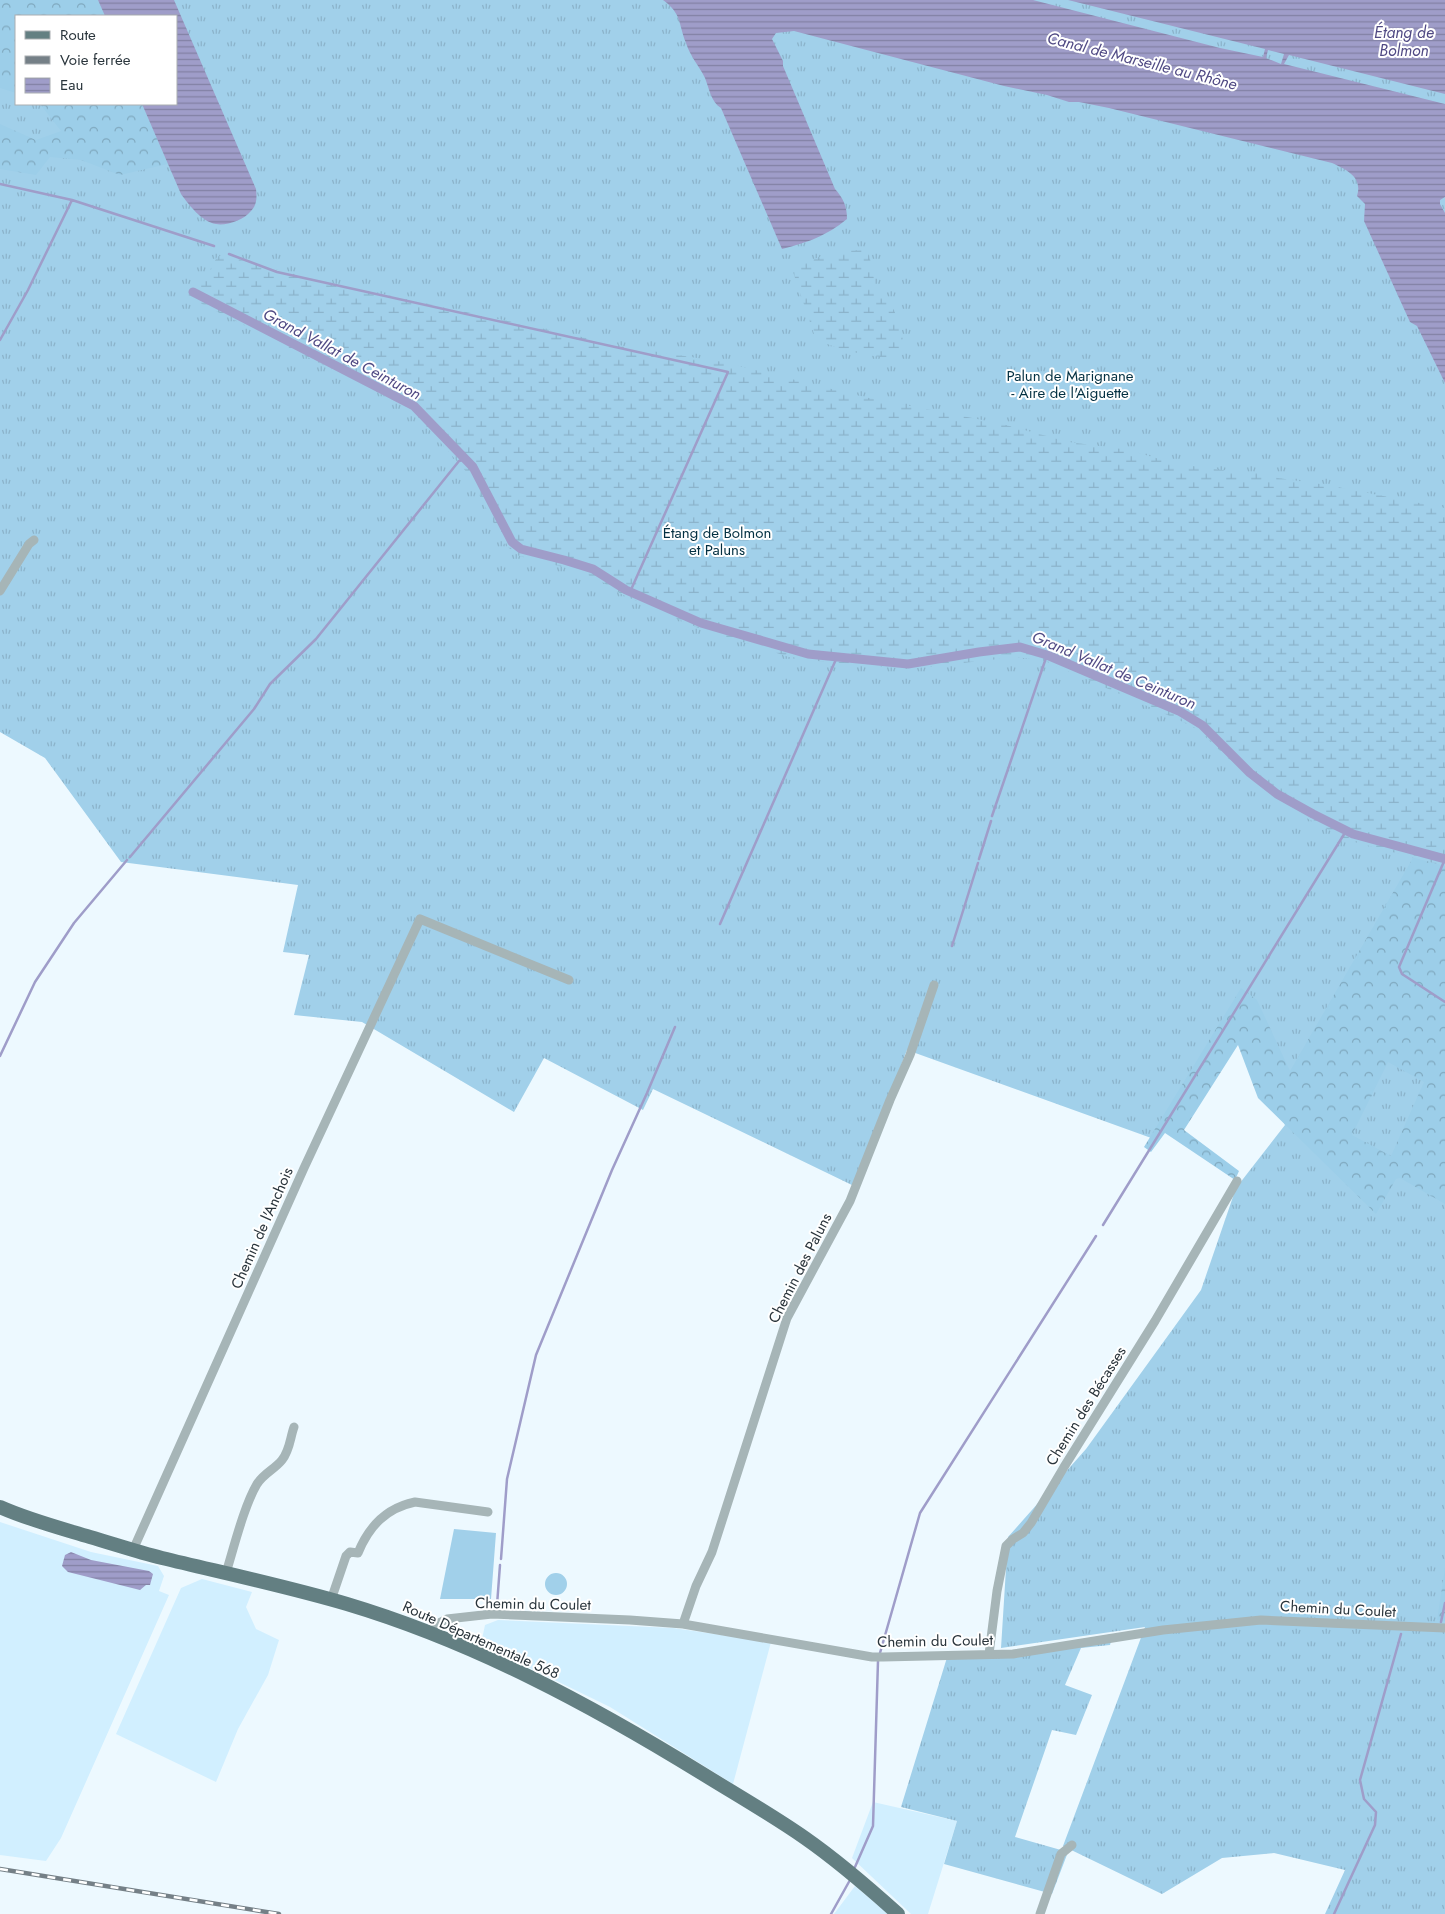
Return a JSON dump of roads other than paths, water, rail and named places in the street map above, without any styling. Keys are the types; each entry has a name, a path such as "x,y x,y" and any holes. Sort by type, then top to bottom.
{"main road":[{"name":"Route Départementale 568","path":"0,1507 26,1518 133,1550 331,1600 393,1618 430,1632 554,1689 661,1748 804,1838 850,1872 898,1914"}],"street":[{"path":"0,591 29,544 34,540"},
{"name":"Chemin de l'Anchois","path":"133,1550 304,1168 420,919 569,980"},
{"name":"Chemin des Paluns","path":"683,1624 696,1586 712,1552 787,1318 850,1201 910,1055 934,985"},
{"name":"Chemin des Bécasses","path":"989,1654 997,1591 1006,1546 1031,1523 1155,1321 1237,1180"},
{"path":"226,1573 253,1492 263,1476 284,1457 290,1444 294,1427"},
{"path":"331,1600 346,1556 350,1552 358,1553 369,1530 392,1510 415,1502 488,1512"},
{"name":"Chemin du Coulet","path":"430,1632 437,1624 447,1619 492,1614 630,1620 683,1624 872,1657 1012,1654 1163,1630 1261,1620 1445,1628"},
{"path":"1040,1914 1061,1854 1072,1845"}],"water":[{"path":"98,0 174,0 256,189 255,204 244,217 230,223 216,224 201,217 192,208 181,194 142,105 178,105 178,15 105,15"},
{"name":"Canal de Marseille au Rhône","path":"663,0 1033,0 1220,48 1263,57 1265,49 1068,0 1445,0 1445,94 1289,55 1284,64 1445,104 1445,197 1440,200 1440,204 1445,213 1445,383 1417,326 1410,322 1364,221 1365,204 1357,196 1358,184 1356,179 1343,168 1332,163 1109,108 1069,102 1047,95 1004,86 794,31 776,33 772,39 783,61 783,66 835,189 844,203 847,219 817,238 782,249 721,108 713,99 705,78 692,57 683,36 677,14","holes":["1268,50 1284,54 1281,64 1266,58"]},
{"path":"71,1552 91,1560 149,1571 153,1574 150,1585 146,1585 140,1590 68,1572 62,1566 65,1555"}],"waterway":[{"path":"0,184 72,200 214,246"},
{"path":"0,340 28,290 72,200"},
{"path":"229,254 277,272 728,372 630,592"},
{"name":"Grand Vallat de Ceinturon","path":"193,292 414,406 473,467 512,542 521,549 593,569 626,590 701,623 808,654 908,664 1020,647 1047,655 1179,711 1202,725 1250,773 1277,794 1313,814 1353,834 1445,859"},
{"path":"130,857 254,709 270,684 316,639 459,461 465,459"},
{"path":"992,816 1047,655"},
{"path":"720,924 837,657"},
{"path":"979,859 991,821"},
{"path":"1103,1225 1346,831"},
{"path":"1445,859 1399,967 1402,974 1445,1002"},
{"path":"0,1056 35,982 74,923 127,860"},
{"path":"952,946 978,863"},
{"path":"501,1559 507,1479 536,1355 612,1170 675,1027"},
{"path":"880,1653 920,1513 1096,1236"},
{"path":"497,1605 500,1565"},
{"path":"1441,1622 1445,1603"},
{"path":"1334,1914 1375,1825 1376,1812 1364,1799 1360,1780 1401,1634"},
{"path":"855,1867 873,1826 878,1661"},
{"path":"831,1914 850,1880"}],"railway":[{"path":"0,1869 279,1914"}],"water label":[{"name":"Étang de Bolmon","path":"1404,41"}],"park label":[{"name":"Palun de Marignane - Aire de l'Aiguette","path":"1070,384"},
{"name":"Étang de Bolmon et Paluns","path":"717,542"}]}
